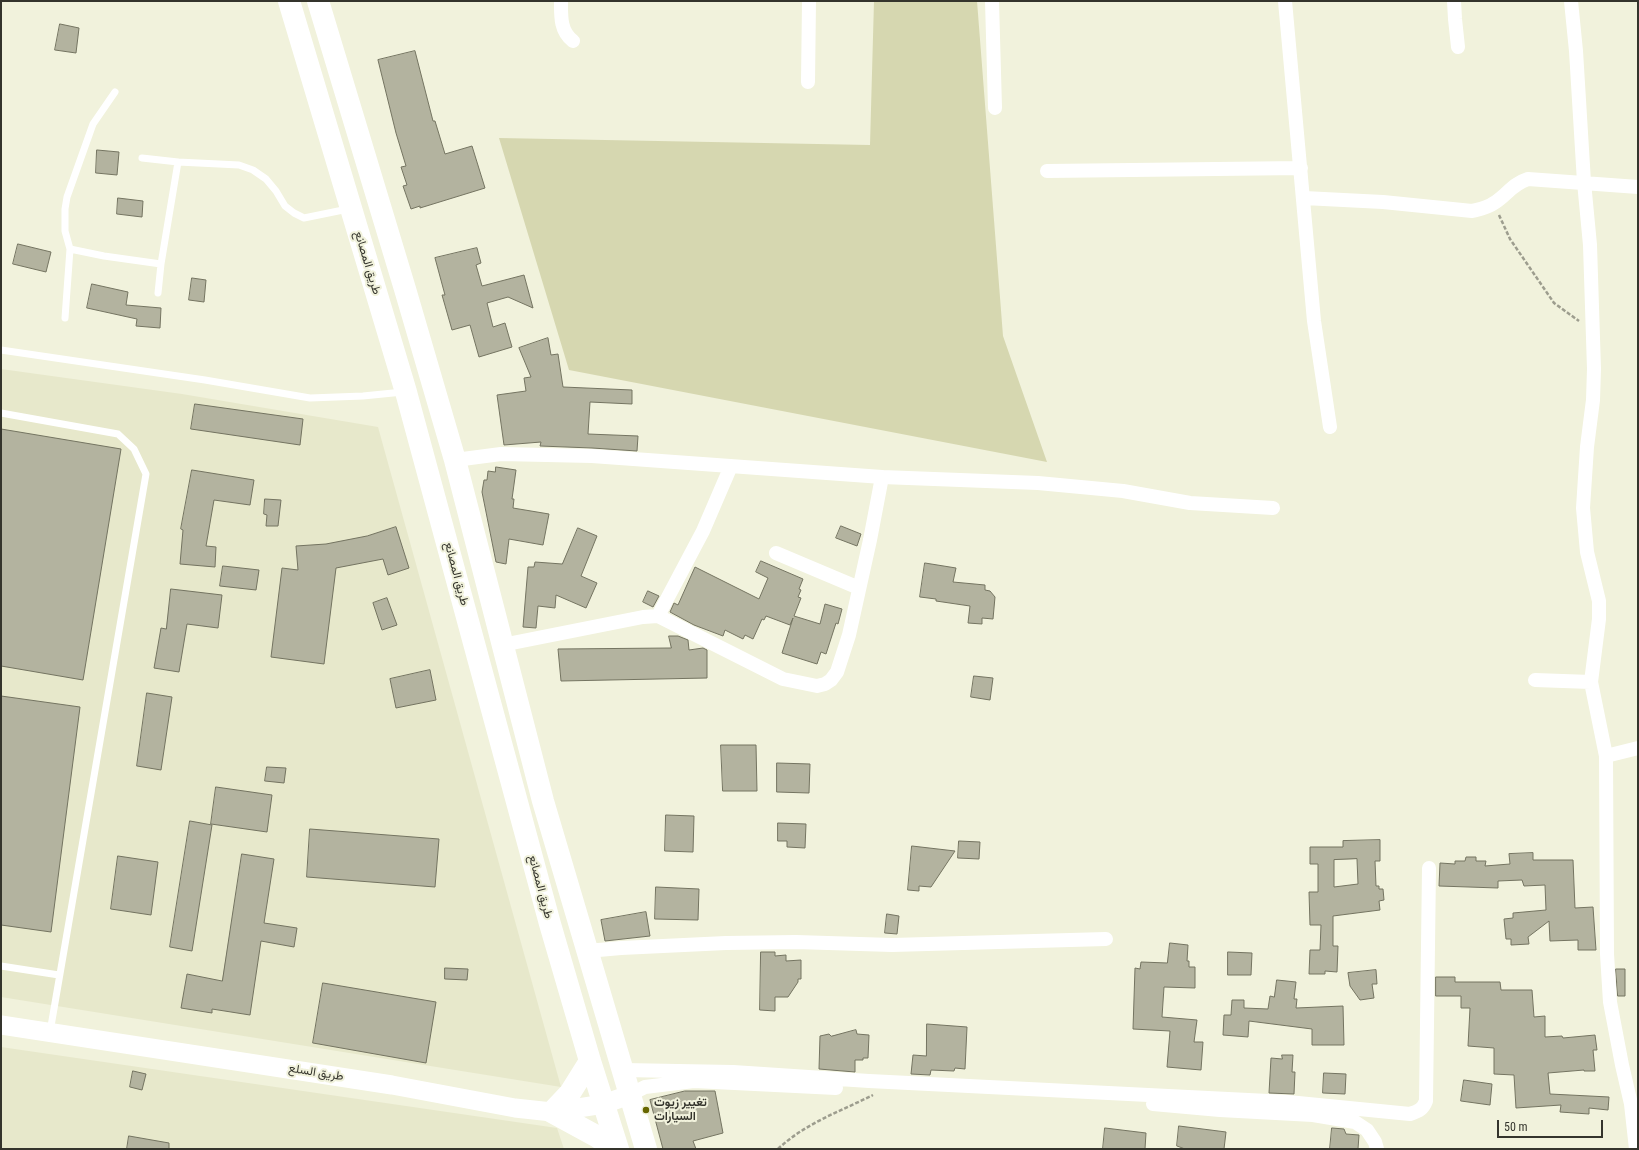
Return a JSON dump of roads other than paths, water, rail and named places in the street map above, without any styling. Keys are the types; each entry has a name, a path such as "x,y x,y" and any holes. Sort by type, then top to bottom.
{"main road":[{"name":"طريق المصانع","path":"289,1 406,392 550,924 590,1061 618,1149"},
{"path":"296,23 320,9 403,281 455,460 543,801 646,1149"},
{"path":"590,1061 570,1093 552,1112 596,1136 615,1149"}],"street":[{"path":"561,1 561,21 563,31 572,41"},
{"path":"808,82 809,1"},
{"path":"992,1 996,108"},
{"path":"1285,1 1314,321 1330,427"},
{"path":"1454,1 1454,19 1458,47"},
{"path":"1571,1 1576,51 1590,253 1594,369 1593,400 1587,447 1583,508 1587,552 1599,601 1599,619 1591,682 1606,756 1607,954 1610,1002 1631,1104 1636,1149"},
{"path":"1047,171 1301,168"},
{"path":"1304,198 1383,202 1472,211 1484,208 1494,203 1518,182 1528,179 1638,187"},
{"path":"455,460 501,454 592,456 882,477 1038,483 1123,491 1190,503 1273,508"},
{"path":"658,616 703,531 731,466"},
{"path":"502,645 643,617 658,616 783,679 817,686 826,684 837,672 849,635 882,477"},
{"path":"776,554 859,588"},
{"path":"1535,680 1591,682"},
{"path":"1606,756 1638,748"},
{"path":"623,1070 733,1072 869,1081 1288,1102 1410,1114 1419,1111 1424,1107 1426,1101 1429,868"},
{"path":"587,951 726,943 796,942 892,945 1106,939"},
{"name":"طريق السلع","path":"1,1025 392,1085 515,1108 552,1112 604,1104 629,1095"},
{"path":"629,1095 645,1087 694,1081 1076,1100 1313,1115 1355,1122 1368,1130 1377,1149"}],"lane":[{"path":"65,318 70,249 65,231 65,209 67,197 93,124 115,92"},
{"path":"142,158 178,162 239,165 253,170 266,179 276,190 285,206 304,218 351,208"},
{"path":"158,293 161,264 178,162"},
{"path":"70,249 104,256 161,264"},
{"path":"1,350 205,380 310,398 363,396 406,392"},
{"path":"1,413 118,434 134,449 146,474 50,1033"},
{"path":"1,966 59,975"}],"place":[{"name":"تغيير زيوت السيارات","path":"646,1110"}]}
